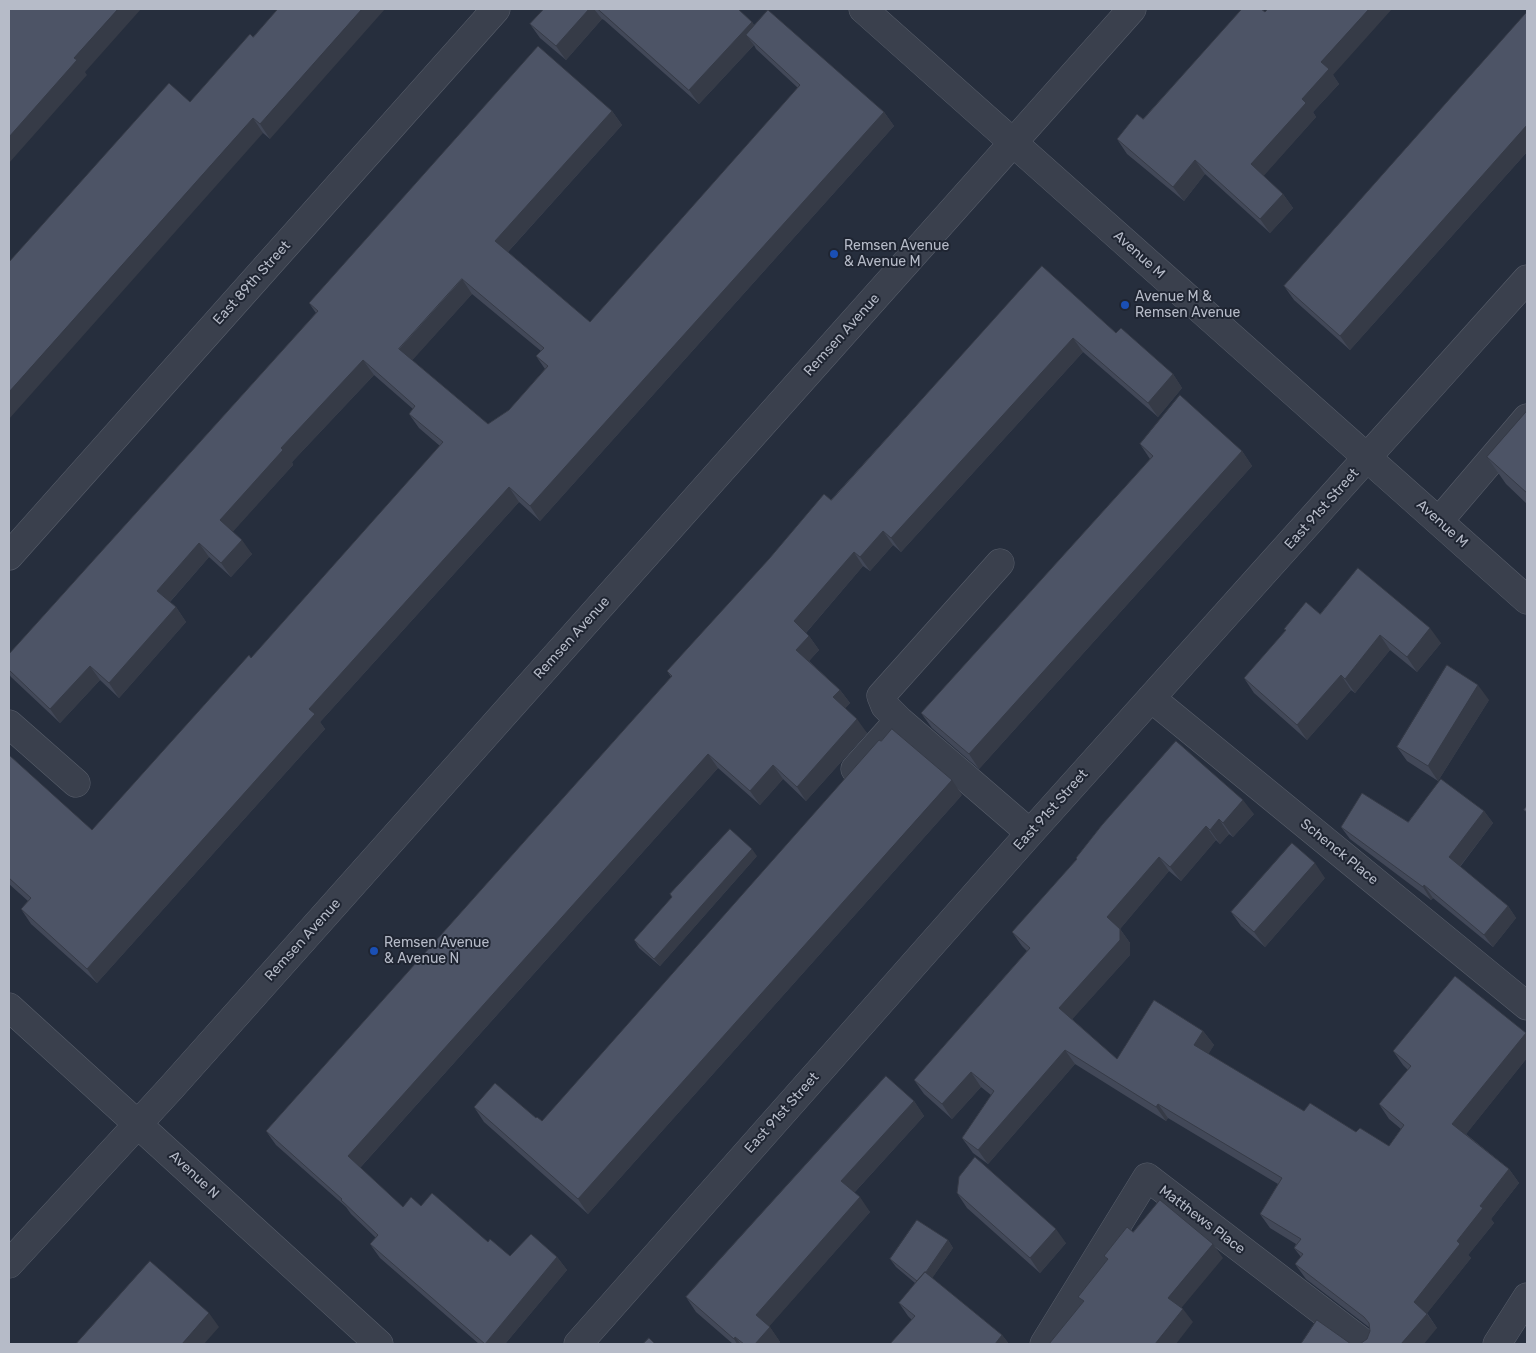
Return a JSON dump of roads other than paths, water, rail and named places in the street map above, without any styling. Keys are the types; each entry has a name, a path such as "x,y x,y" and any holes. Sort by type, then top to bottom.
{"street":[{"name":"East 89th Street","path":"9,556 496,9"},
{"name":"Avenue M","path":"863,9 1527,600"},
{"name":"Remsen Avenue","path":"9,1264 139,1124 1132,9"},
{"name":"East 91st Street","path":"578,1344 1150,698 1368,458 1527,279"},
{"path":"1439,521 1527,418"},
{"path":"1000,563 882,696 885,706 899,720 1030,833"},
{"name":"Schenck Place","path":"1150,698 1527,1006"},
{"path":"840,787 899,720"},
{"path":"9,724 76,783"},
{"name":"Avenue N","path":"9,1008 139,1124 379,1344"},
{"name":"Matthews Place","path":"1044,1344 1147,1178 1365,1344"},
{"path":"1497,1344 1527,1297"}],"place":[{"name":"Remsen Avenue & Avenue M","path":"834,254"},
{"name":"Avenue M & Remsen Avenue","path":"1125,305"},
{"name":"Remsen Avenue & Avenue N","path":"374,951"}]}
